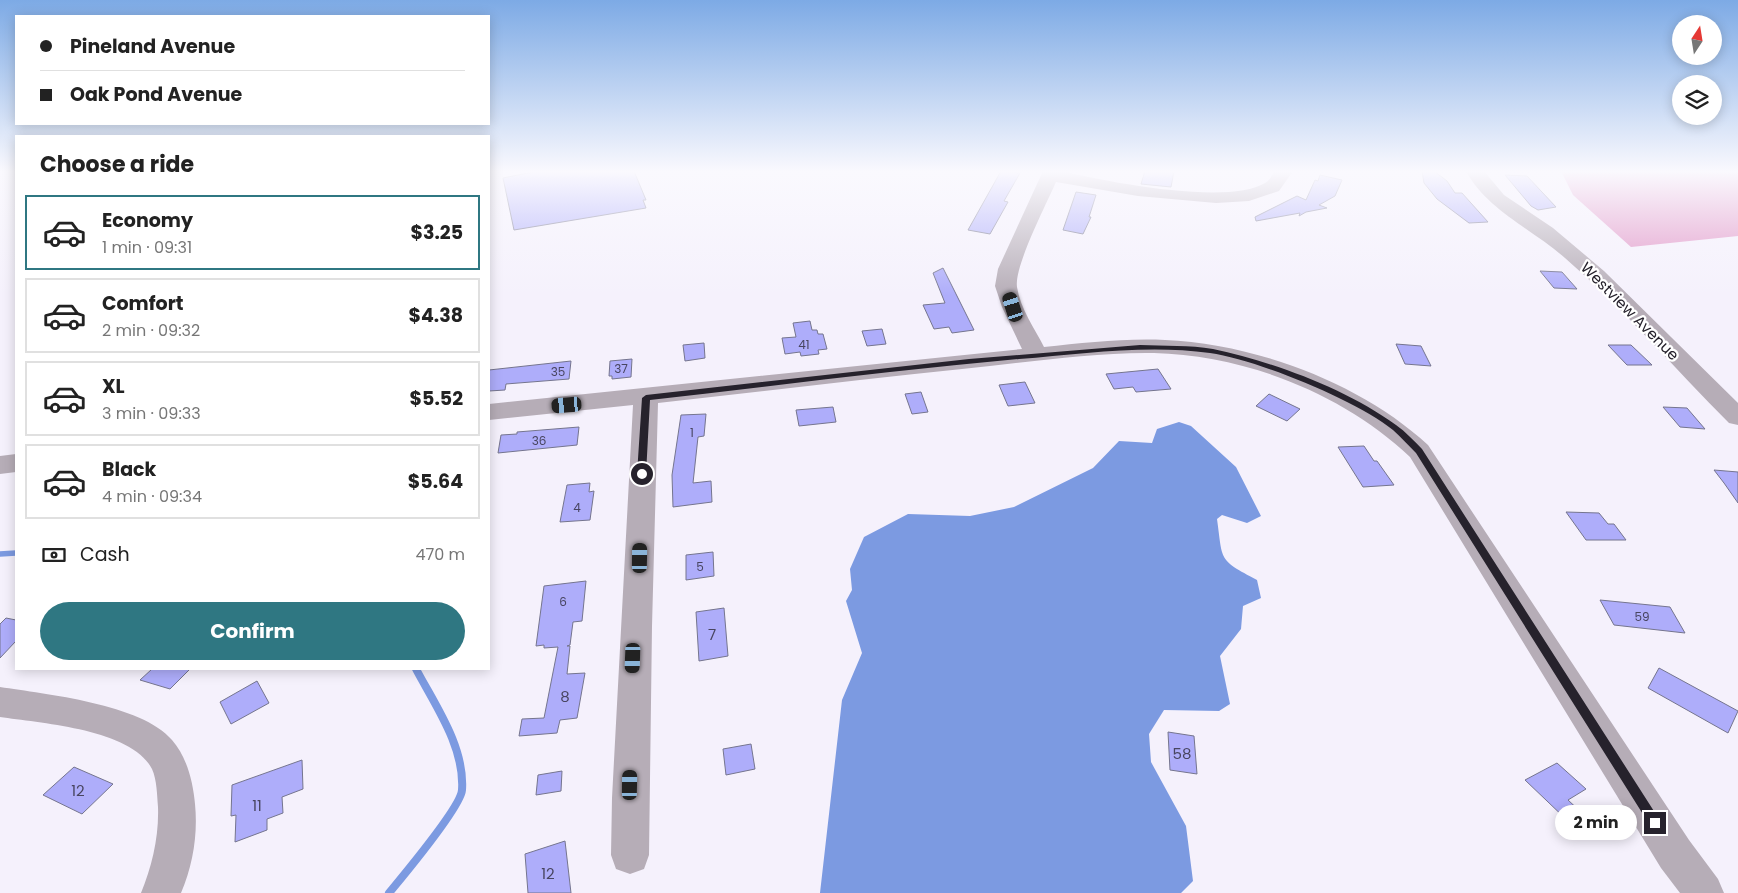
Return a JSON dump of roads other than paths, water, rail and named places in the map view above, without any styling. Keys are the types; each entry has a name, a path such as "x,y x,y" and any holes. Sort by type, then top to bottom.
{"street":[{"path":"1033,213 1008,269 1006,286 1013,307 1036,355"},
{"name":"Westview Avenue","path":"1517,213 1546,231 1614,291 1738,417"},
{"path":"490,412 646,398 1036,355 1155,347 1229,354 1311,383 1368,410 1395,428 1419,451 1675,854 1704,893"},
{"path":"630,856 634,639 640,558 646,398"},
{"path":"0,465 15,464"},
{"path":"0,702 94,719 145,738 158,748 171,769 176,792 177,825 172,858 161,893"}],"water":[{"path":"1179,422 1191,426 1236,467 1261,516 1247,523 1222,515 1217,519 1220,544 1225,558 1235,568 1257,580 1261,598 1243,606 1241,629 1220,656 1230,704 1219,711 1164,710 1149,734 1151,762 1186,826 1193,881 1181,893 820,893 842,700 862,653 846,601 852,590 850,569 864,537 908,514 970,516 1014,507 1093,468 1119,441 1152,443 1157,429"}],"waterway":[{"path":"0,554 15,553"},
{"path":"389,893 442,826 459,799 462,790 462,774 454,742 417,670"}]}
